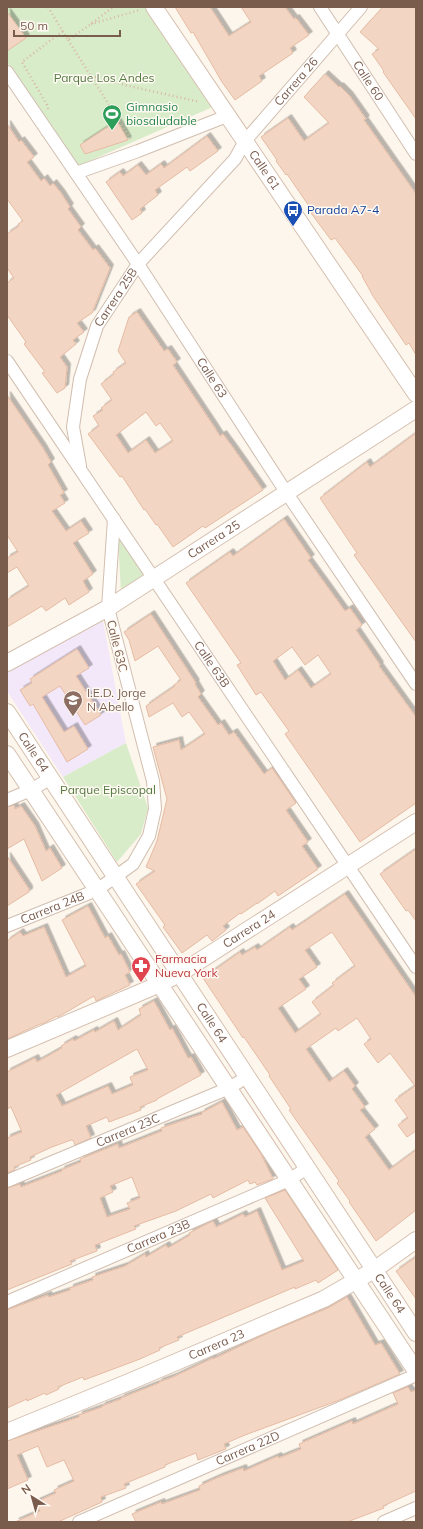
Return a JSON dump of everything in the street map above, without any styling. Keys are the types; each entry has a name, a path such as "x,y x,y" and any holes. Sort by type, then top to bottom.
{"street":[{"name":"Calle 60","path":"320,7 416,154"},
{"name":"Carrera 26","path":"235,159 246,141 361,7"},
{"name":"Calle 61","path":"148,8 246,141 416,394"},
{"name":"Calle 63","path":"7,72 138,264 286,492 416,684"},
{"path":"76,173 138,151 227,116"},
{"name":"Carrera 25B","path":"81,472 73,427 80,379 97,326 138,264 235,159"},
{"name":"Calle 63B","path":"7,361 416,967"},
{"name":"Carrera 25","path":"7,663 108,608 416,409"},
{"name":"Calle 63C","path":"98,890 133,864 149,836 155,809 152,781 108,608 114,519"},
{"name":"Calle 64","path":"7,712 416,1333"},
{"name":"Calle 64","path":"7,754 416,1371"},
{"path":"7,800 31,790 51,778"},
{"name":"Carrera 24","path":"7,1049 160,984 179,974 416,822"},
{"name":"Carrera 24B","path":"7,926 98,890"},
{"name":"Carrera 23C","path":"7,1181 229,1088 247,1076"},
{"name":"Carrera 23B","path":"7,1302 289,1180 307,1168"},
{"name":"Carrera 23","path":"7,1432 130,1382 324,1299 374,1270 416,1240"},
{"name":"Carrera 22D","path":"79,1522 416,1375"},
{"path":"384,1522 416,1508"}],"path":[{"path":"7,10 10,7"},
{"path":"48,7 138,151"},
{"path":"68,40 113,7"},
{"path":"91,24 148,8"},
{"path":"49,108 22,62 63,31"},
{"path":"91,76 201,102"}],"shaded area":[{"name":"I.E.D. Jorge N Abello","path":"103,621 126,743 63,777 7,691 7,672"}],"green space":[{"name":"Parque Los Andes","path":"7,7 147,7 215,106 78,166 7,62"},
{"path":"118,538 148,577 121,592"},
{"name":"Parque Episcopal","path":"126,743 148,808 141,834 117,862 63,777"}],"building":[{"path":"175,7 210,7 229,36 251,22 241,7 285,7 309,35 290,48 293,53 259,76 262,81 235,100 222,82 193,32 191,33"},
{"path":"383,7 416,7 416,119 372,54 379,49 360,32"},
{"path":"7,12 26,38 7,51"},
{"path":"325,74 349,95 366,119 364,120 416,194 416,355 409,343 406,345 373,296 363,276 335,238 331,240 311,213 313,212 287,174 286,175 276,161 277,160 261,137 288,118 304,141 329,123 304,97"},
{"name":"Gimnasio biosaludable","path":"117,121 128,140 85,154 80,145"},
{"path":"7,124 19,142 21,140 34,157 27,162 41,181 44,178 50,186 53,183 61,193 70,207 68,209 81,227 78,230 93,250 95,248 110,268 92,313 77,323 84,332 73,340 76,344 60,357 67,367 65,388 57,393 42,373 45,372 24,344 26,342 7,315 7,283 14,278 7,268 7,234 19,226 18,224 23,221 7,199"},
{"path":"207,136 218,151 190,171 187,167 155,190 158,195 140,209 142,213 132,220 106,182 120,172 123,176 138,165 146,175 161,164 164,168"},
{"path":"137,312 164,351 168,349 177,362 173,365 220,436 223,434 263,490 205,528 203,526 173,547 157,524 156,525 145,509 144,510 122,476 120,477 88,434 99,426 93,416 103,410 101,408 112,400 101,384 114,374 113,372 126,363 118,351 129,317","holes":["146,412 156,426 160,423 173,441 155,453 146,440 128,453 116,435"]},
{"path":"7,395 43,448 51,462 48,465 64,493 60,495 65,503 52,511 66,531 81,521 89,533 73,543 93,574 83,581 89,592 69,605 65,598 46,611 42,606 7,627 7,600 29,586 17,567 7,573 7,558 18,552 7,535"},
{"path":"416,433 416,642 354,555 357,553 320,498 367,462 370,467"},
{"path":"284,519 311,558 308,560 345,611 350,608 362,625 356,630 380,665 379,666 416,717 416,803 360,842 285,734 289,731 261,692 256,695 237,665 241,663 186,583 230,552 233,556","holes":["292,647 305,665 318,655 331,674 311,688 298,670 285,680 273,661"]},
{"path":"151,614 196,683 195,684 201,694 198,697 218,725 221,723 229,735 234,732 264,774 272,768 296,803 286,810 308,842 302,846 318,869 278,896 275,891 257,904 241,914 240,913 223,926 226,930 212,941 207,935 182,953 163,927 165,925 136,884 155,871 146,867 157,841 167,799 153,747 179,740 181,750 205,734 189,712 182,717 173,703 149,717 146,706 175,686 174,685 181,680 158,646 135,661 129,640 124,632"},
{"path":"77,649 89,668 76,676 101,715 85,725 60,686 42,697 64,732 74,726 88,749 67,762 33,704 30,706 20,690 32,683 30,679"},
{"path":"14,805 15,809 21,806 35,826 46,851 50,848 62,868 42,881 24,839 7,849 7,807"},
{"path":"416,849 416,921 408,910 406,911 380,874"},
{"path":"7,856 29,889 29,892 7,906"},
{"path":"345,894 416,997 416,1131 407,1137 398,1125 408,1118 395,1100 415,1086 390,1053 378,1063 364,1044 371,1039 357,1018 338,1031 336,1028 306,1049 329,1082 344,1071 355,1086 352,1089 365,1107 360,1110 375,1129 365,1137 389,1170 416,1150 416,1210 376,1241 337,1183 339,1181 289,1110 291,1109 269,1076 270,1075 203,978 240,952 242,955 255,947 257,950 290,927 292,930","holes":["332,932 355,966 332,983 334,985 312,1002 321,1014 295,1033 278,1008 306,989 299,979 317,967 305,950"]},
{"path":"88,906 105,938 108,936 119,955 121,954 130,972 125,975 130,985 96,1001 94,996 58,1017 57,1016 7,1039 7,941 20,932 23,936 44,927 66,977 86,966 62,920"},
{"path":"154,1001 170,1030 172,1028 188,1058 191,1057 201,1075 157,1100 140,1107 141,1110 109,1122 107,1117 86,1126 91,1138 75,1145 73,1140 71,1140 52,1147 30,1157 31,1160 14,1167 15,1170 7,1173 7,1138 22,1132 11,1107 7,1109 7,1072 35,1058 37,1062 62,1048 61,1046 73,1039 74,1041 94,1030 95,1032 114,1021 118,1030 141,1015 139,1009","holes":["137,1049 148,1070 130,1077 133,1085 112,1094 108,1086 62,1106 56,1095"]},
{"path":"222,1102 237,1130 243,1127 261,1154 273,1179 257,1185 255,1182 250,1184 248,1180 213,1198 211,1194 176,1211 134,1226 136,1229 95,1245 97,1251 70,1261 72,1264 7,1290 7,1188 20,1184 21,1187 81,1162 80,1159 118,1144 119,1148 162,1131 161,1128 202,1114 201,1113","holes":["132,1177 140,1198 127,1203 130,1209 107,1217 100,1198 113,1192 110,1186"]},
{"path":"285,1190 338,1270 318,1283 316,1280 295,1289 295,1287 177,1337 179,1340 159,1348 160,1350 140,1359 84,1380 83,1377 58,1387 59,1389 46,1395 45,1393 27,1401 27,1399 7,1408 7,1310 48,1295 49,1297 70,1290 70,1288 93,1280 92,1277 125,1266 145,1254 146,1257 166,1245 168,1248 190,1235 189,1233 213,1221 216,1227 243,1214 245,1217 257,1211 282,1270 304,1261 265,1198"},
{"path":"416,1257 416,1299 396,1271"},
{"path":"347,1297 375,1345 381,1343 400,1374 337,1401 245,1435 224,1444 226,1449 198,1460 196,1453 165,1465 165,1467 124,1484 126,1488 101,1497 102,1502 58,1522 15,1522 40,1511 36,1502 56,1493 54,1490 74,1481 64,1460 47,1467 38,1446 17,1455 28,1480 7,1489 7,1441 79,1417 79,1415 102,1407 173,1377 270,1332 328,1308"},
{"path":"408,1387 411,1392 416,1390 416,1491 383,1506 384,1508 347,1522 136,1522 132,1514 161,1502 162,1504 200,1490 199,1486 219,1477 243,1468 244,1471 278,1456 279,1458 301,1449 299,1444 352,1421 353,1424 398,1404 393,1393"}],"place":[{"name":"Gimnasio biosaludable","path":"112,131"},
{"name":"Parada A7-4","path":"293,227"},
{"name":"I.E.D. Jorge N Abello","path":"73,717"},
{"name":"Farmacia Nueva York","path":"141,983"}]}
